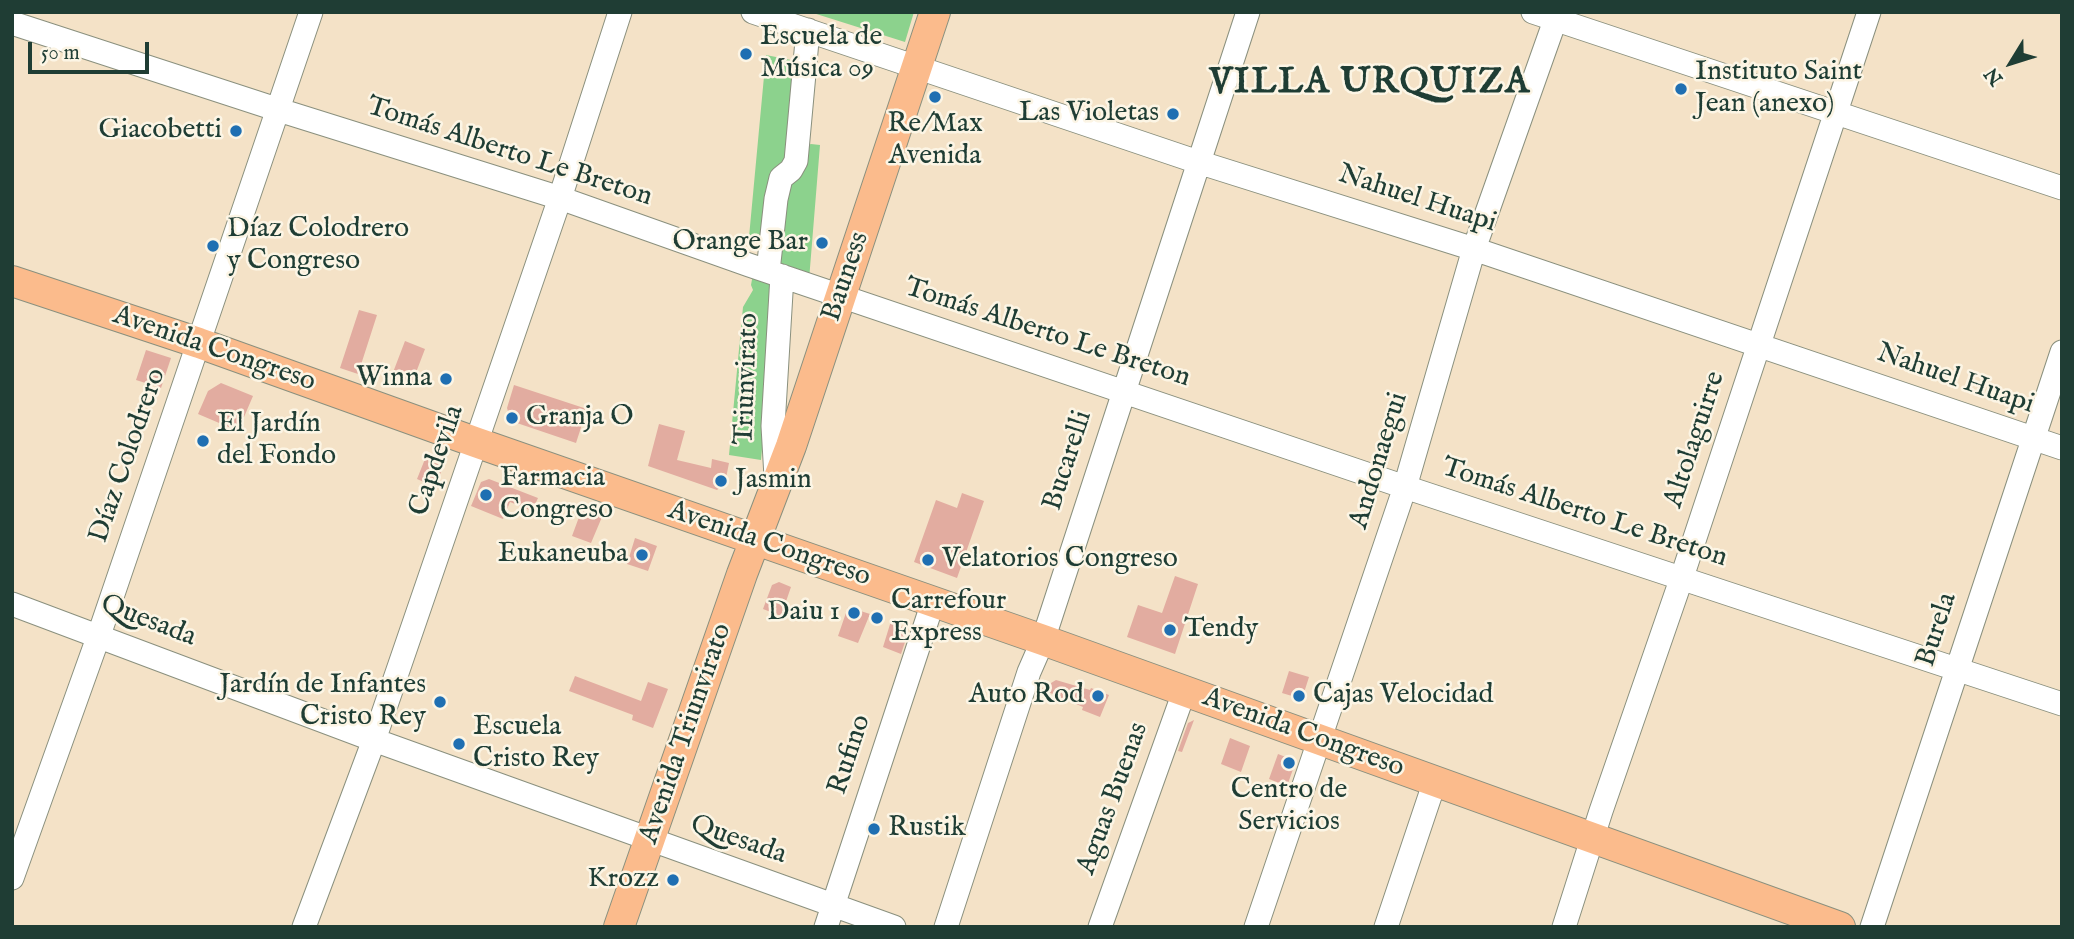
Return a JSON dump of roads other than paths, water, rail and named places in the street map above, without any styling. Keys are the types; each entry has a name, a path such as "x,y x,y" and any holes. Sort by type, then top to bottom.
{"main road":[{"name":"Bauness","path":"755,541 777,483 935,12"},
{"name":"Avenida Congreso","path":"12,281 199,343 755,541 1043,640 1840,927"},
{"name":"Avenida Triunvirato","path":"619,927 755,541"}],"street":[{"name":"Díaz Colodrero","path":"12,878 99,635 311,12"},
{"name":"Capdevila","path":"303,927 374,740 560,198 620,12"},
{"name":"Nahuel Huapi","path":"752,12 1198,162 1474,249 1759,344 2062,449"},
{"name":"Bucarelli","path":"946,927 1029,672 1043,640 1248,12"},
{"path":"1533,12 1557,16 2062,188"},
{"name":"Altolaguirre","path":"1564,927 1870,12"},
{"name":"Andonaegui","path":"1256,927 1405,487 1474,249 1557,16"},
{"name":"Tomás Alberto Le Breton","path":"12,23 560,198 775,274 1405,487 2062,704"},
{"name":"Triunvirato","path":"777,483 773,426 776,199 781,178 792,170 796,161 808,30"},
{"name":"Burela","path":"1872,927 2062,352"},
{"name":"Rufino","path":"830,916 933,602"},
{"name":"Quesada","path":"12,604 650,841 830,916 894,927"},
{"name":"Aguas Buenas","path":"1100,927 1184,692"},
{"path":"1386,927 1435,781"}],"place":[{"name":"Escuela de Música 09","path":"746,54"},
{"name":"Instituto Saint Jean (anexo)","path":"1681,89"},
{"name":"Re/Max Avenida","path":"935,97"},
{"name":"Las Violetas","path":"1173,114"},
{"name":"Giacobetti","path":"236,131"},
{"name":"Orange Bar","path":"822,243"},
{"name":"Díaz Colodrero y Congreso","path":"213,246"},
{"name":"Winna","path":"446,379"},
{"name":"Granja O","path":"512,418"},
{"name":"El Jardín del Fondo","path":"203,441"},
{"name":"Jasmin","path":"721,481"},
{"name":"Farmacia Congreso","path":"486,495"},
{"name":"Eukaneuba","path":"642,555"},
{"name":"Velatorios Congreso","path":"928,560"},
{"name":"Daiu 1","path":"854,613"},
{"name":"Carrefour Express","path":"877,618"},
{"name":"Tendy","path":"1170,630"},
{"name":"Auto Rod","path":"1098,696"},
{"name":"Cajas Velocidad","path":"1299,696"},
{"name":"Jardín de Infantes Cristo Rey","path":"440,702"},
{"name":"Escuela Cristo Rey","path":"459,744"},
{"name":"Centro de Servicios","path":"1289,763"},
{"name":"Rustik","path":"874,829"},
{"name":"Krozz","path":"673,880"}],"district":[{"name":"VILLA URQUIZA","path":"1370,85"}]}
